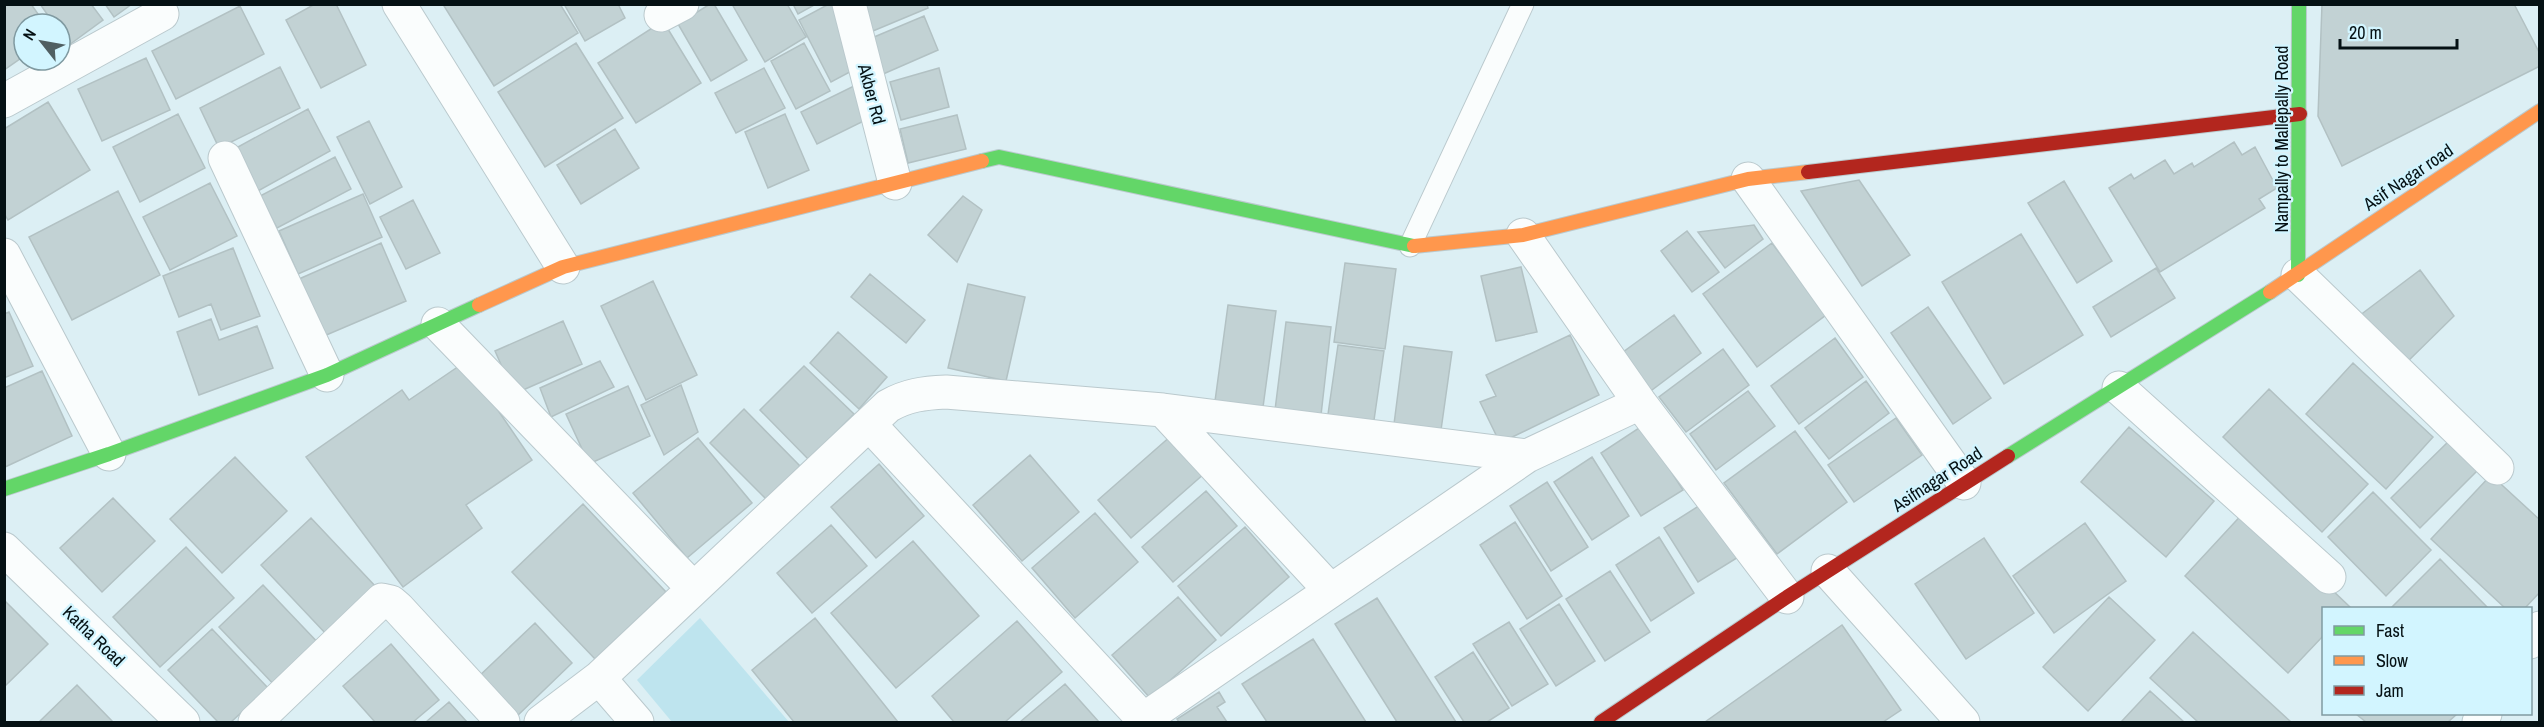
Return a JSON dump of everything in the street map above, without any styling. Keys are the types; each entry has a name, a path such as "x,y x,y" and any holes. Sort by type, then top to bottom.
{"street":[{"path":"399,4 563,267"},
{"name":"Akber Rd","path":"849,4 895,183"},
{"name":"Nampally to Mallepally Road","path":"2298,274 2299,4"},
{"path":"4,101 162,14"},
{"path":"4,489 109,454 327,375 563,267 999,157 1410,246 1523,235 1748,179 2300,114"},
{"name":"Asif Nagar road","path":"2298,274 2534,122"},
{"path":"225,159 327,375"},
{"path":"1748,179 1964,483"},
{"path":"1523,235 1640,403 1787,597"},
{"path":"4,255 109,454"},
{"path":"2298,274 2497,468"},
{"name":"Asifnagar Road","path":"1601,723 1787,597 2298,274"},
{"path":"438,324 693,588"},
{"path":"2119,387 2329,577"},
{"path":"541,723 599,678 888,406 903,398 923,393 946,392 1163,410 1527,456"},
{"path":"869,424 1145,721 1330,590 1527,456 1640,403"},
{"path":"1163,410 1330,590"},
{"name":"Katha Road","path":"4,549 183,723"},
{"path":"1828,571 1963,723"},
{"path":"255,723 382,600 391,602 398,608 503,723"},
{"path":"599,678 637,723"}],"lane":[{"path":"1410,246 1523,4"}],"shaded area":[{"path":"700,618 789,722 672,722 637,680"}],"building":[{"path":"4,4 31,4 37,12 12,12 12,64 4,70"},
{"path":"40,4 91,4 103,20 72,43 72,12 46,12"},
{"path":"105,4 132,4 114,17"},
{"path":"315,4 336,4 366,65 321,88 286,20"},
{"path":"447,4 560,4 578,33 494,86 444,6"},
{"path":"564,4 618,4 625,18 585,41"},
{"path":"710,4 714,4 747,60 711,81 678,24"},
{"path":"732,4 787,4 806,37 765,62"},
{"path":"793,4 816,4 798,14"},
{"path":"833,4 863,65 831,82 799,20"},
{"path":"861,4 927,4 928,8 873,31"},
{"path":"2322,4 2514,4 2540,54 2540,66 2342,166 2318,116"},
{"path":"240,6 264,54 176,99 152,51"},
{"path":"924,16 938,50 881,75 867,40"},
{"path":"663,21 701,83 636,123 598,63"},
{"path":"576,43 623,118 545,167 498,92"},
{"path":"804,43 830,91 796,109 771,61"},
{"path":"146,58 170,110 102,141 78,89"},
{"path":"280,67 300,108 219,148 200,108"},
{"path":"764,68 785,108 736,133 715,93"},
{"path":"939,68 949,107 901,120 890,82"},
{"path":"860,83 876,115 817,144 801,112"},
{"path":"48,102 90,170 8,220 4,213 4,129"},
{"path":"308,109 330,151 258,191 236,148"},
{"path":"178,114 205,168 140,202 113,147"},
{"path":"785,114 809,170 768,188 745,132"},
{"path":"957,115 966,149 908,163 900,129"},
{"path":"369,121 402,187 370,204 337,137"},
{"path":"615,129 639,168 581,204 557,165"},
{"path":"2234,142 2242,155 2255,147 2277,188 2259,199 2265,208 2160,272 2109,188 2131,174 2134,179 2165,160 2174,174 2192,163 2194,167"},
{"path":"335,157 351,189 277,228 260,196"},
{"path":"1859,180 1910,255 1862,286 1801,191"},
{"path":"2064,181 2112,261 2077,283 2028,203"},
{"path":"210,183 237,236 170,270 143,217"},
{"path":"118,191 160,275 72,320 29,237"},
{"path":"363,194 382,237 298,274 279,231"},
{"path":"963,196 982,210 957,262 928,235"},
{"path":"413,200 440,253 406,269 380,217"},
{"path":"1754,225 1763,239 1725,268 1698,232"},
{"path":"1687,231 1719,272 1692,292 1661,251"},
{"path":"2021,234 2083,335 2004,384 1942,282"},
{"path":"381,243 406,301 324,336 299,279"},
{"path":"1772,243 1826,315 1757,367 1703,294"},
{"path":"233,248 260,316 221,330 211,304 179,317 163,276"},
{"path":"1345,263 1396,269 1385,349 1334,342"},
{"path":"1521,267 1537,332 1496,341 1481,276"},
{"path":"2156,268 2175,298 2111,337 2093,307"},
{"path":"2420,270 2454,316 2401,368 2351,322"},
{"path":"870,274 925,320 906,343 851,297"},
{"path":"653,281 697,375 646,400 601,306"},
{"path":"968,284 1025,297 1006,381 948,368"},
{"path":"1228,305 1276,311 1263,407 1215,401"},
{"path":"1928,307 1991,398 1953,424 1891,333"},
{"path":"9,312 33,366 4,378 4,314"},
{"path":"1674,315 1701,353 1648,393 1619,355"},
{"path":"211,319 219,340 257,326 273,368 199,395 177,332"},
{"path":"563,321 582,364 514,394 495,351"},
{"path":"1286,322 1331,327 1321,415 1275,410"},
{"path":"838,332 887,377 859,409 810,363"},
{"path":"1570,335 1599,395 1500,443 1480,402 1496,396 1486,375"},
{"path":"1835,338 1863,377 1799,424 1771,386"},
{"path":"1338,345 1384,351 1372,434 1326,428"},
{"path":"1404,346 1452,352 1441,430 1394,424"},
{"path":"1723,349 1749,385 1686,432 1659,397"},
{"path":"600,361 614,387 551,417 540,388"},
{"path":"465,362 532,460 466,505 482,528 403,587 306,457 402,390 409,400"},
{"path":"2353,363 2433,437 2386,489 2306,414"},
{"path":"804,366 854,414 809,460 760,410"},
{"path":"42,371 72,436 5,467 4,388"},
{"path":"1866,381 1889,413 1829,459 1805,428"},
{"path":"681,385 698,432 664,455 641,405"},
{"path":"628,386 650,436 589,464 566,414"},
{"path":"2269,389 2368,484 2322,532 2223,437"},
{"path":"1748,391 1775,426 1716,470 1690,434"},
{"path":"744,409 800,466 767,500 710,443"},
{"path":"1896,418 1922,455 1854,502 1828,465"},
{"path":"1642,426 1683,490 1641,516 1601,453"},
{"path":"2129,427 2214,501 2166,557 2081,482"},
{"path":"1795,431 1847,502 1777,554 1724,483"},
{"path":"1172,435 1205,473 1131,538 1098,500"},
{"path":"2455,435 2484,464 2420,528 2391,498"},
{"path":"698,438 752,503 687,558 633,493"},
{"path":"1030,455 1079,512 1022,561 973,505"},
{"path":"235,457 287,511 222,573 170,519"},
{"path":"1592,457 1629,516 1592,540 1554,482"},
{"path":"879,464 924,516 876,558 831,507"},
{"path":"2491,475 2540,520 2540,592 2526,607 2504,607 2431,539"},
{"path":"1547,482 1588,547 1551,571 1510,506"},
{"path":"1206,491 1237,526 1173,582 1142,547"},
{"path":"2373,492 2431,550 2386,596 2328,537"},
{"path":"113,498 155,541 102,592 60,548"},
{"path":"1705,502 1740,556 1698,582 1664,528"},
{"path":"583,504 666,592 595,659 512,572"},
{"path":"2247,509 2350,607 2322,607 2322,637 2288,673 2185,576"},
{"path":"1095,513 1138,562 1075,618 1032,568"},
{"path":"311,518 377,588 327,635 261,565"},
{"path":"1515,522 1562,596 1527,619 1480,545"},
{"path":"2085,523 2126,581 2054,633 2013,576"},
{"path":"831,525 867,566 812,613 777,573"},
{"path":"1245,527 1289,577 1221,636 1178,586"},
{"path":"1659,537 1694,593 1651,621 1616,565"},
{"path":"1984,538 2034,613 1966,659 1915,584"},
{"path":"913,541 979,616 896,688 831,613"},
{"path":"186,547 234,598 160,667 113,617"},
{"path":"2440,559 2487,607 2392,607"},
{"path":"1610,571 1650,632 1605,661 1566,599"},
{"path":"263,585 323,648 279,690 219,627"},
{"path":"1178,597 1216,640 1150,698 1112,655"},
{"path":"2109,597 2155,640 2088,711 2043,667"},
{"path":"1377,598 1456,722 1397,722 1335,624"},
{"path":"4,600 48,644 4,687"},
{"path":"1559,604 1595,661 1556,686 1520,629"},
{"path":"815,618 898,722 794,722 752,670"},
{"path":"1017,621 1062,672 1005,722 954,722 932,696"},
{"path":"1509,622 1548,684 1512,706 1473,644"},
{"path":"535,623 572,663 514,719 476,679"},
{"path":"1842,625 1901,710 1883,722 1705,722"},
{"path":"212,629 268,688 231,722 218,722 168,670"},
{"path":"2193,632 2291,722 2198,722 2150,678"},
{"path":"1313,639 1366,722 1267,722 1242,684"},
{"path":"391,644 439,700 413,722 375,722 343,686"},
{"path":"1473,652 1509,708 1487,722 1464,722 1435,677"},
{"path":"1065,684 1099,722 1020,722"},
{"path":"77,685 111,722 39,722"},
{"path":"2150,691 2184,722 2121,722"},
{"path":"1219,692 1225,702 1217,707 1227,722 1179,722 1177,719"},
{"path":"449,702 467,722 426,722"},
{"path":"2357,715 2456,715 2448,722 2366,722"}],"traffic: fast":[{"path":"2298,275 2299,4"},
{"path":"982,161 999,157 1414,246"},
{"path":"2008,456 2270,292"},
{"path":"4,489 109,454 327,375 479,305"}],"traffic: slow":[{"path":"2270,292 2540,111"},
{"path":"479,305 563,267 982,161"},
{"path":"1414,246 1523,235 1748,179 1808,172"}],"traffic: jam":[{"path":"1808,172 2300,114"},
{"path":"1601,722 1787,597 2008,456"}]}
